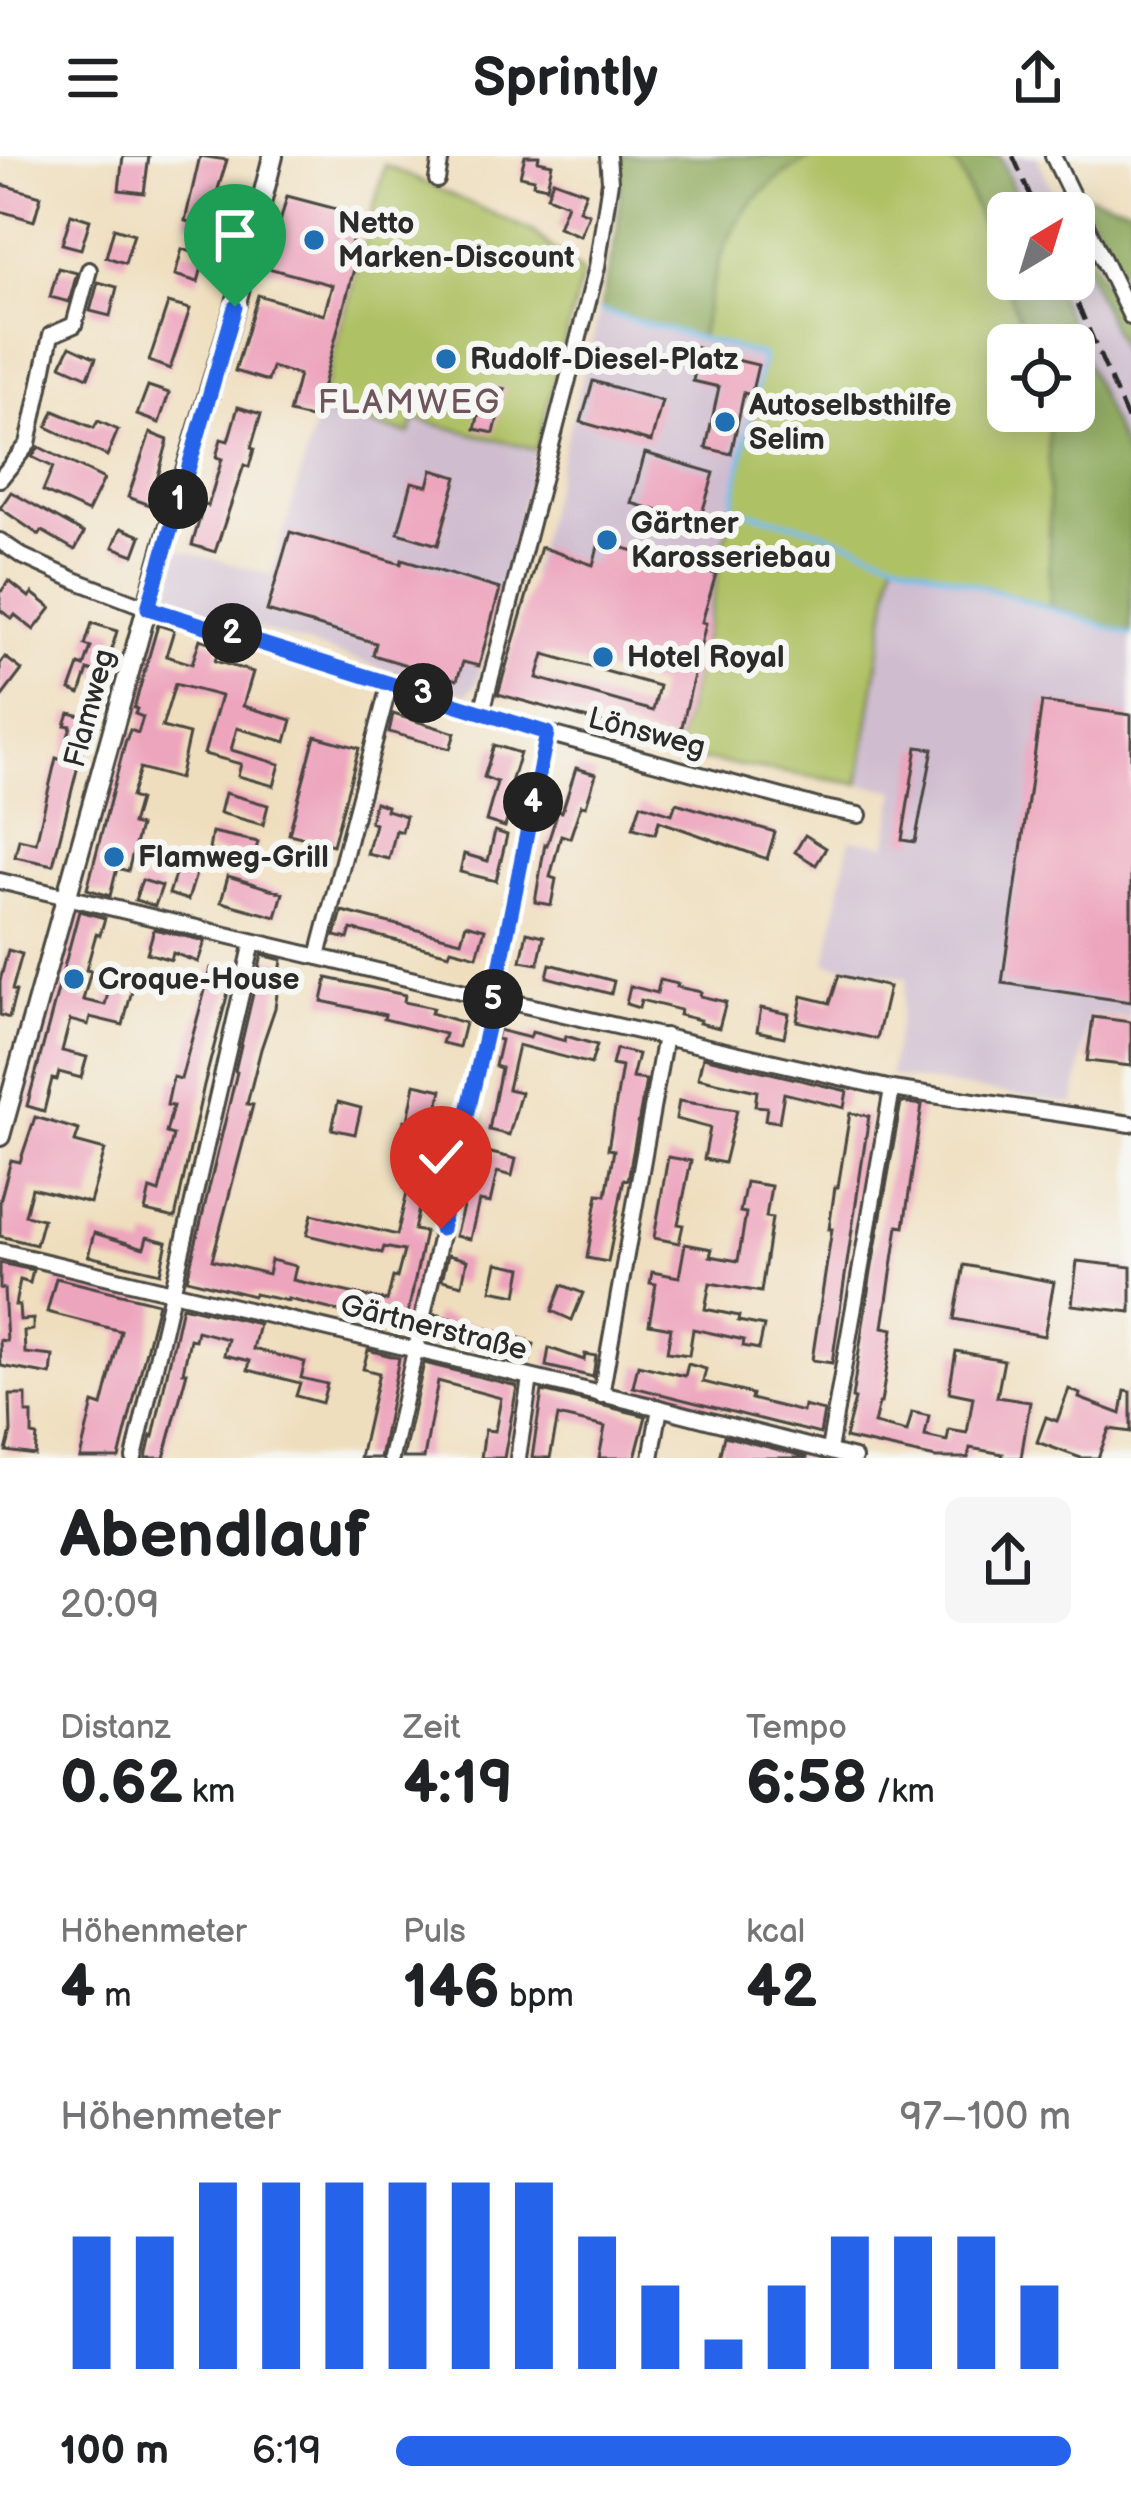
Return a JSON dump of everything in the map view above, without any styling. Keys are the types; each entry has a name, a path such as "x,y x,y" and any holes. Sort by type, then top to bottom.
{"main road":[{"name":"Flamweg","path":"0,1136 235,307 273,156"}],"street":[{"path":"436,180 441,156"},
{"path":"482,712 597,268 610,181 608,156"},
{"path":"1053,156 1131,317"},
{"path":"0,479 28,444 52,335 74,325 89,269"},
{"name":"Lönsweg","path":"0,541 76,581 148,608 547,733 859,815"},
{"path":"318,956 390,682"},
{"path":"391,1458 547,733"},
{"path":"0,881 892,1089 1131,1124"},
{"path":"134,1458 253,942"},
{"path":"602,1395 665,1036"},
{"path":"830,1450 892,1089"},
{"name":"Gärtnerstraße","path":"0,1251 854,1458"},
{"path":"518,1458 530,1378"},
{"path":"651,1458 660,1408"}],"shaded area":[{"path":"1000,156 1037,156 1053,192 1015,192"},
{"path":"1095,289 1131,372 1131,468 1095,383 1095,324 1070,324 1060,300 1095,300"},
{"path":"600,311 763,356 708,622 530,576"},
{"path":"318,413 409,434 415,419 536,450 476,684 468,694 167,599 178,549 272,575"},
{"path":"893,558 1131,635 1131,1019 1090,1015 1074,1104 889,1076 907,978 826,963 850,839 887,845 896,791 859,784"}],"green space":[{"path":"622,156 813,156 768,187 736,225 716,272 700,339 600,311 617,231"},
{"path":"813,156 928,156 958,165 987,238 987,300 1012,300 1022,324 987,324 987,432 1050,432 1050,607 894,559 859,784 675,756 763,357 700,339 722,256 736,225 776,180"},
{"path":"928,156 1000,156 1015,192 987,192 987,238 958,165"},
{"name":"Rudolf-Diesel-Platz","path":"385,165 532,231 583,273 536,450 415,419 410,434 318,413"},
{"path":"1095,198 1131,208 1131,290 1095,224"},
{"path":"1095,264 1131,337 1131,372 1095,289"},
{"path":"1012,300 1060,300 1070,324 1022,324"},
{"path":"1095,383 1131,468 1131,635 1050,607 1048,432 1095,432"}],"building":[{"path":"123,156 149,156 144,193 119,190"},
{"path":"200,156 227,160 214,202 218,204 212,228 185,221"},
{"path":"525,156 539,156 538,161 552,164 547,187 520,176"},
{"path":"553,180 586,192 579,210 589,214 580,236 558,227 567,204 547,196"},
{"path":"0,184 41,196 34,221 0,211"},
{"path":"287,196 352,213 348,227 355,229 349,252 358,254 314,419 289,413 299,375 272,367 268,381 235,371 258,295 324,315 332,285 268,268"},
{"path":"71,214 90,220 81,249 62,244"},
{"path":"114,228 134,234 125,263 106,257"},
{"path":"182,249 205,256 198,282 175,275"},
{"path":"58,268 77,273 69,302 50,297"},
{"path":"98,282 117,287 110,316 90,311"},
{"path":"168,303 190,309 170,369 149,361"},
{"name":"Autoselbsthilfe Selim","path":"689,344 758,365 751,395 744,393 731,454 706,448 719,387 693,381 696,366 684,364"},
{"path":"70,346 96,358 88,377 61,365"},
{"path":"593,381 662,401 651,442 581,422"},
{"path":"486,385 505,389 494,433 475,429"},
{"path":"148,386 169,393 159,423 137,415"},
{"path":"238,407 261,414 249,467 244,465 215,552 192,545 222,459 216,457 221,439 228,441"},
{"path":"54,411 94,428 98,421 118,430 107,456 47,427"},
{"path":"150,433 168,440 150,505 128,497"},
{"path":"39,447 104,479 88,512 43,491 53,467 32,457"},
{"path":"645,453 714,473 699,523 631,503"},
{"path":"432,470 457,477 438,545 398,533 412,482 428,486"},
{"path":"11,492 84,533 75,550 42,531 39,535 0,508"},
{"path":"121,528 141,536 134,555 113,547"},
{"path":"290,532 500,589 479,666 463,662 457,680 373,655 376,643 267,611"},
{"name":"Hotel Royal","path":"602,532 616,536 613,545 716,574 678,744 498,694 541,547 593,565","holes":["544,654 659,686 653,711 537,678"]},
{"path":"9,581 51,608 34,630 0,610 0,593"},
{"path":"92,623 117,631 104,676 88,670 80,694 70,690 91,647 85,645"},
{"path":"158,625 174,630 166,656 192,664 200,639 220,646 215,661 253,672 243,706 292,720 286,742 237,728 231,750 280,764 274,786 238,776 241,764 204,754 221,696 175,684 162,727 189,734 179,779 140,768 131,797 139,800 132,824 140,826 128,871 117,868 110,896 87,889 125,743 130,730 138,733 143,717 134,708"},
{"path":"5,657 22,670 0,699 0,664"},
{"path":"1042,702 1131,715 1131,1002 1002,983"},
{"path":"69,713 90,718 53,865 15,857 19,839 36,843 56,758 62,760 71,726 65,725"},
{"path":"393,714 455,733 450,749 389,732"},
{"path":"315,736 359,748 333,845 289,834"},
{"path":"494,745 520,753 505,802 512,803 505,827 486,821 497,782 484,777"},
{"path":"917,747 933,749 915,842 902,840"},
{"path":"576,768 596,774 570,838 561,835 550,877 556,879 551,905 535,902 545,844 558,811 562,812"},
{"path":"225,793 268,805 263,825 220,813"},
{"path":"375,802 406,816 402,832 396,830 389,859 367,854"},
{"path":"676,803 775,832 767,859 659,821 655,834 633,828 641,804 672,814"},
{"path":"495,831 507,835 496,881 460,872 464,854 488,861"},
{"path":"212,832 258,842 254,857 209,850"},
{"path":"805,835 826,848 816,865 795,852"},
{"path":"177,868 196,874 188,900 169,894"},
{"path":"228,876 283,893 276,917 221,902"},
{"path":"142,880 162,886 155,906 135,900"},
{"path":"79,911 105,918 86,970 91,971 83,1000 105,1005 110,985 132,990 123,1025 90,1017 88,1025 70,1020 62,1051 87,1057 81,1078 59,1072 57,1080 52,1079 44,1111 27,1106"},
{"path":"342,911 461,941 466,924 485,929 477,956 451,949 449,954 351,929 348,939 335,936"},
{"path":"154,929 205,941 198,962 173,953 171,960 147,953"},
{"path":"527,932 544,936 538,964 521,961"},
{"path":"8,950 22,954 9,1018 0,1015 0,981"},
{"path":"262,955 282,960 275,1008 247,1104 253,1105 212,1260 268,1274 271,1260 296,1266 293,1280 387,1301 404,1251 384,1247 382,1253 307,1235 312,1214 397,1235 414,1142 400,1139 415,1084 442,1090 416,1198 421,1200 414,1230 425,1232 404,1332 379,1326 380,1321 187,1279"},
{"path":"550,964 614,981 611,994 547,977"},
{"path":"211,968 233,973 175,1218 145,1211 150,1189 159,1192 173,1135 166,1133 173,1077 181,1079"},
{"path":"839,975 889,987 877,1039 797,1021 802,996 830,1003"},
{"path":"327,978 405,995 404,1002 433,1008 431,1013 465,1023 459,1047 442,1043 445,1034 322,1001"},
{"path":"660,980 726,1002 719,1028 679,1015 680,1010 641,1000 639,1008 626,1004 630,986 657,993"},
{"path":"761,1008 789,1014 784,1037 757,1031"},
{"path":"1093,1017 1131,1022 1131,1066 1087,1061"},
{"path":"498,1030 530,1038 532,1032 565,1041 566,1036 597,1045 591,1064 518,1045 508,1089 521,1092 509,1135 489,1130 501,1068 495,1066 501,1040 496,1039"},
{"path":"616,1049 638,1054 632,1078 646,1080 608,1262 587,1258 598,1194 606,1195 614,1150 608,1149 622,1067 612,1065"},
{"path":"703,1057 847,1091 844,1108 784,1093 779,1122 765,1120 767,1107 755,1106 757,1091 698,1078"},
{"path":"679,1101 737,1110 724,1163 704,1159 710,1128 676,1119"},
{"path":"338,1102 361,1108 355,1134 332,1129"},
{"path":"901,1102 922,1105 904,1227 898,1226 883,1327 893,1329 874,1424 907,1432 912,1412 929,1416 925,1436 947,1441 949,1430 967,1433 973,1397 949,1392 956,1351 1004,1360 997,1397 1030,1402 1021,1458 1002,1458 1003,1454 970,1448 968,1458 936,1458 845,1438"},
{"path":"850,1113 869,1116 832,1363 812,1360"},
{"path":"35,1117 79,1130 75,1142 105,1150 90,1203 32,1188 25,1215 43,1219 36,1245 0,1236 0,1201 11,1160 20,1162"},
{"path":"487,1152 516,1159 512,1176 497,1172 490,1203 479,1201 470,1239 455,1236 471,1179 481,1181"},
{"path":"668,1157 691,1161 678,1224 683,1225 679,1243 654,1238"},
{"path":"746,1182 771,1186 766,1217 772,1218 761,1292 710,1283 705,1309 764,1326 759,1349 743,1346 744,1340 693,1329 689,1355 667,1352 671,1328 649,1324 656,1284 650,1283 652,1272 679,1277 685,1244 712,1249 710,1256 738,1261"},
{"path":"94,1233 144,1248 147,1237 167,1242 160,1273 88,1256"},
{"path":"448,1255 467,1260 462,1285 442,1280"},
{"path":"1077,1261 1131,1267 1131,1312 1072,1305"},
{"path":"0,1263 33,1270 30,1283 20,1280 15,1305 19,1305 20,1320 33,1319 33,1330 24,1331 25,1353 53,1356 51,1375 1,1366 0,1340 7,1341"},
{"path":"497,1263 522,1268 517,1295 491,1290"},
{"path":"964,1265 1054,1282 1044,1336 954,1319"},
{"path":"56,1278 158,1303 119,1458 80,1458 93,1403 102,1406 121,1331 47,1312"},
{"path":"562,1285 583,1293 572,1320 552,1311"},
{"path":"182,1306 259,1324 253,1349 305,1362 301,1378 327,1384 322,1403 296,1396 300,1383 248,1370 250,1361 224,1355 228,1339 197,1331 195,1340 190,1339 183,1372 187,1372 164,1458 146,1458"},
{"path":"435,1314 527,1340 534,1344 530,1361 429,1339"},
{"path":"549,1348 584,1360 585,1354 596,1356 593,1377 546,1366"},
{"path":"368,1350 399,1358 380,1458 360,1458 379,1373 363,1369"},
{"path":"424,1363 517,1386 504,1458 481,1458 485,1430 495,1431 501,1398 438,1381 424,1458 403,1458"},
{"path":"688,1364 706,1369 703,1382 752,1394 751,1399 803,1412 804,1406 824,1411 820,1434 633,1387 638,1365 685,1376"},
{"path":"1069,1389 1080,1394 1079,1398 1121,1414 1125,1391 1131,1392 1131,1432 1109,1429 1098,1458 1081,1458 1037,1442 1046,1417 1057,1421"},
{"path":"542,1391 646,1416 635,1458 599,1458 605,1427 558,1416 550,1458 532,1458"},
{"path":"10,1395 26,1395 26,1413 32,1413 32,1435 37,1436 35,1455 6,1451 11,1432"},
{"path":"724,1436 807,1457 807,1458 719,1458"}],"waterway":[{"path":"600,311 763,356 732,508 810,528 1131,635"}],"railway":[{"path":"1013,156 1029,192"},
{"path":"1076,300 1131,427"}],"place":[{"name":"Netto Marken-Discount","path":"314,240"},
{"name":"Rudolf-Diesel-Platz","path":"446,359"},
{"name":"Autoselbsthilfe Selim","path":"725,422"},
{"name":"Gärtner Karosseriebau","path":"607,540"},
{"name":"Hotel Royal","path":"603,657"},
{"name":"Flamweg-Grill","path":"114,857"},
{"name":"Croque-House","path":"74,979"}],"district":[{"name":"FLAMWEG","path":"410,401"}],"route":[{"path":"235,307 148,608 547,733 441,1229"}]}
